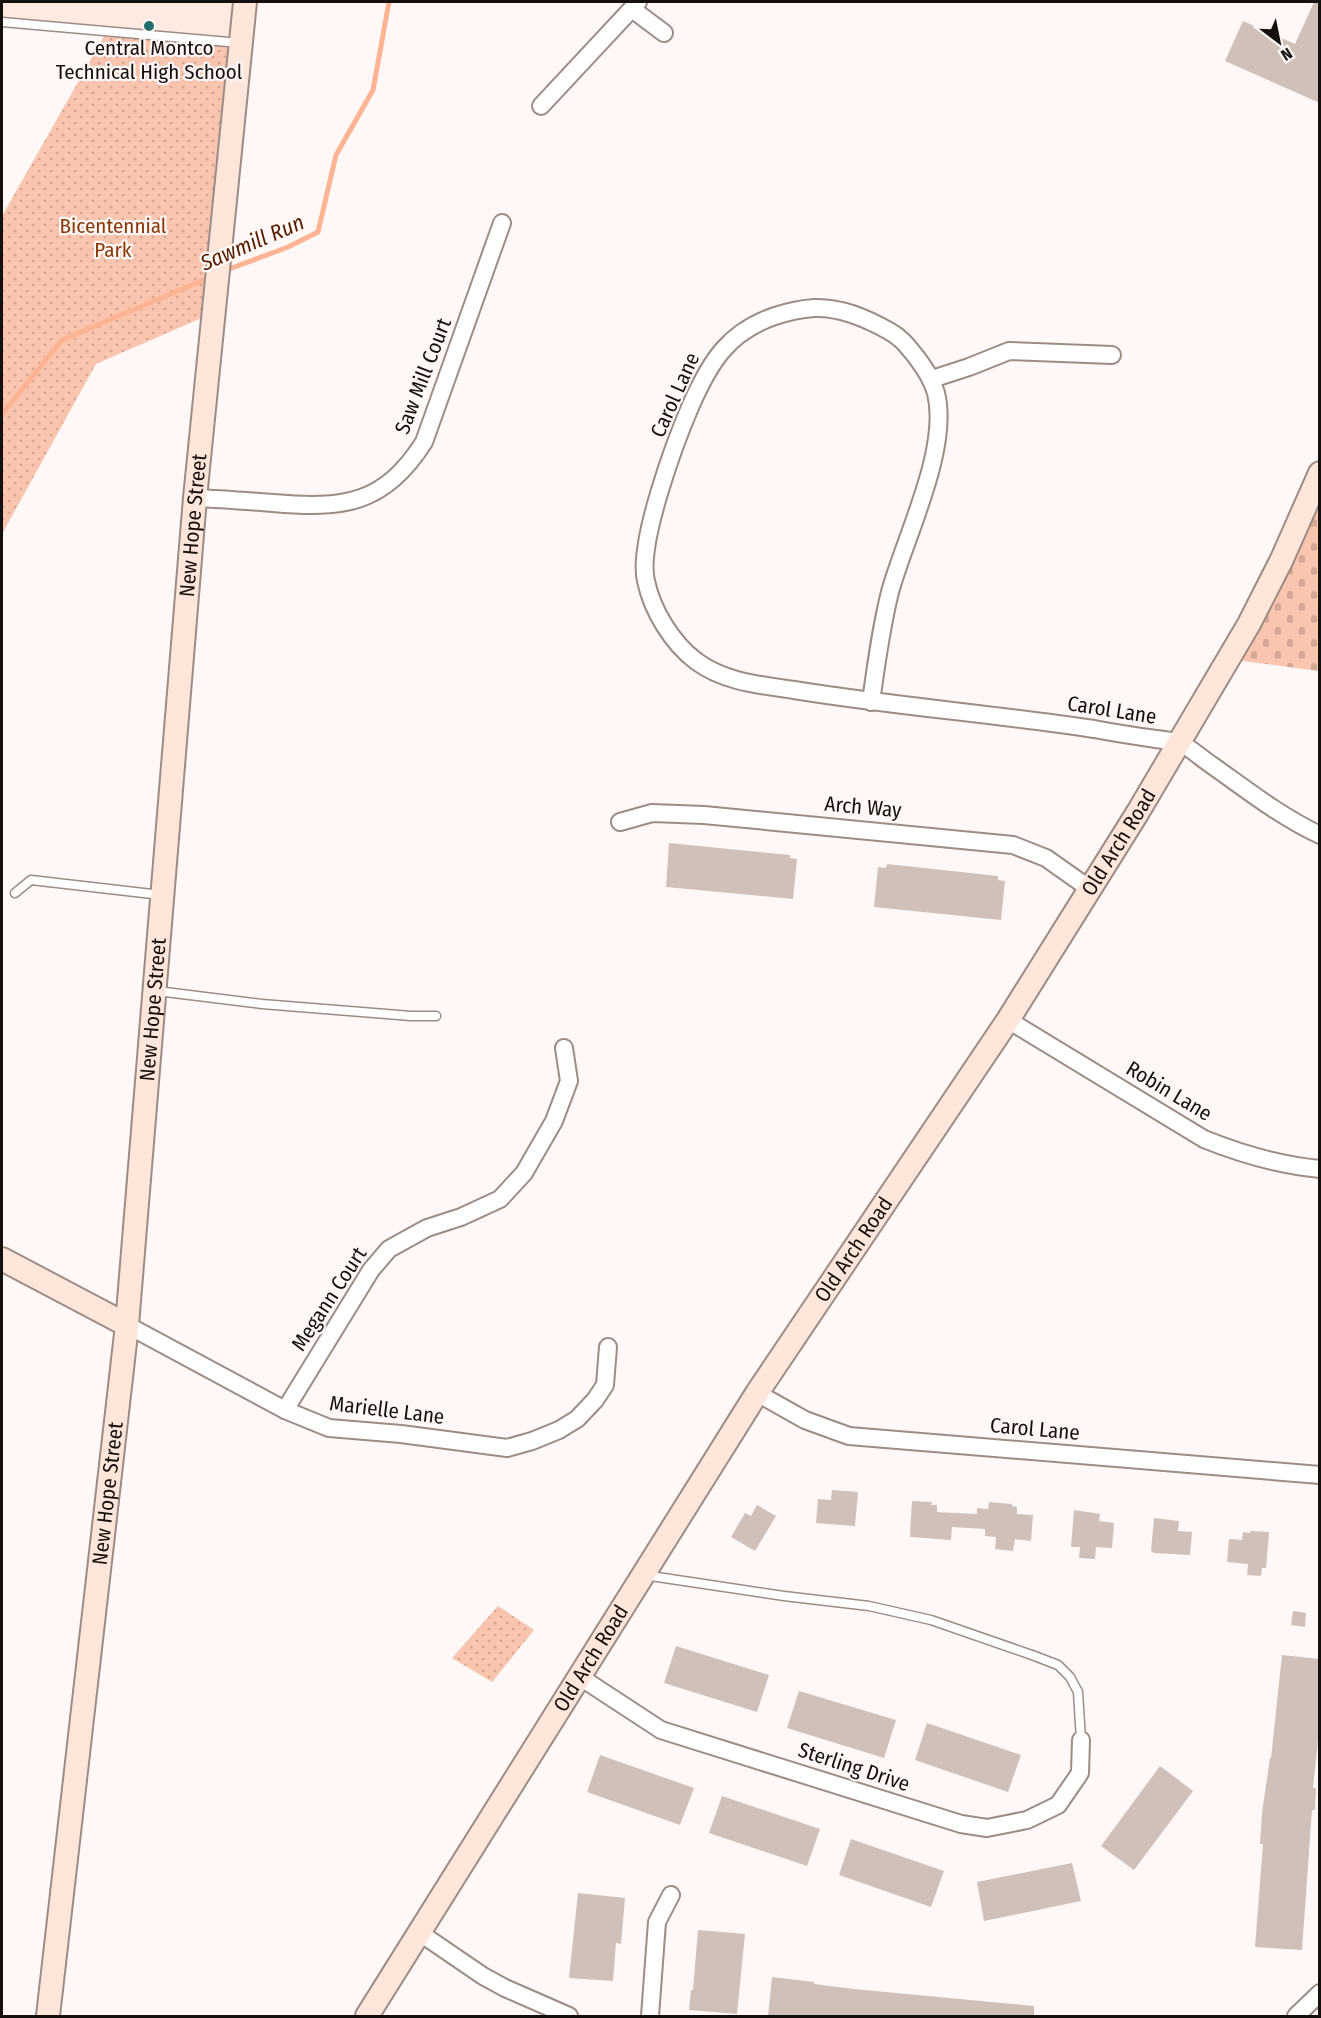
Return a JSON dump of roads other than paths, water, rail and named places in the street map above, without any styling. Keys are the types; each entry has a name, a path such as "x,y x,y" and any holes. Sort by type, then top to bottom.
{"street":[{"name":"New Hope Street","path":"48,2016 127,1325 195,498 214,295 246,2"},
{"path":"541,106 635,5 664,33"},
{"name":"Saw Mill Court","path":"195,498 327,506 353,501 374,493 392,481 412,462 424,442 502,223"},
{"name":"Carol Lane","path":"871,702 880,641 890,595 936,446 937,397 932,379 902,339 871,321 844,311 815,308 787,312 762,321 746,330 719,353 705,374 686,416 669,464 644,556 645,579 651,598 672,635 697,662 728,678 753,684 871,702 1057,724 1179,743 1297,824 1320,835"},
{"path":"932,379 1009,351 1112,355"},
{"name":"Old Arch Road","path":"367,2016 757,1394 1008,1020 1090,889 1249,624 1282,559 1320,473"},
{"name":"Arch Way","path":"620,822 652,813 704,815 1013,845 1046,858 1090,889"},
{"name":"Robin Lane","path":"1008,1020 1204,1139 1236,1152 1273,1162 1320,1169"},
{"name":"Megann Court","path":"285,1410 371,1270 389,1249 427,1228 461,1217 500,1199 524,1173 554,1121 569,1081 564,1048"},
{"path":"2,1259 127,1325"},
{"name":"Marielle Lane","path":"127,1325 285,1410 328,1428 401,1434 507,1448 550,1434 577,1419 595,1400 605,1385 608,1347"},
{"name":"Carol Lane","path":"757,1394 805,1420 849,1436 1320,1475"},
{"name":"Sterling Drive","path":"579,1677 661,1730 970,1826 987,1828 1028,1820 1058,1805 1080,1773 1081,1740"},
{"path":"650,2016 657,1922 671,1895"},
{"path":"420,1933 483,1976 569,2016"},
{"path":"1296,2016 1320,1993"}],"lane":[{"path":"2,22 242,43"},
{"path":"15,893 31,880 161,895"},
{"path":"154,991 262,1004 436,1016"},
{"path":"644,1575 869,1606 931,1620 1032,1655 1058,1665 1070,1677 1078,1692 1081,1740"}],"waterway":[{"name":"Sawmill Run","path":"224,271 288,247 318,232 336,155 373,90 389,2"},
{"name":"Sawmill Run","path":"2,414 62,340 213,276"}],"place":[{"name":"Central Montco Technical High School","path":"149,26"}],"park label":[{"name":"Bicentennial Park","path":"113,238"}]}
